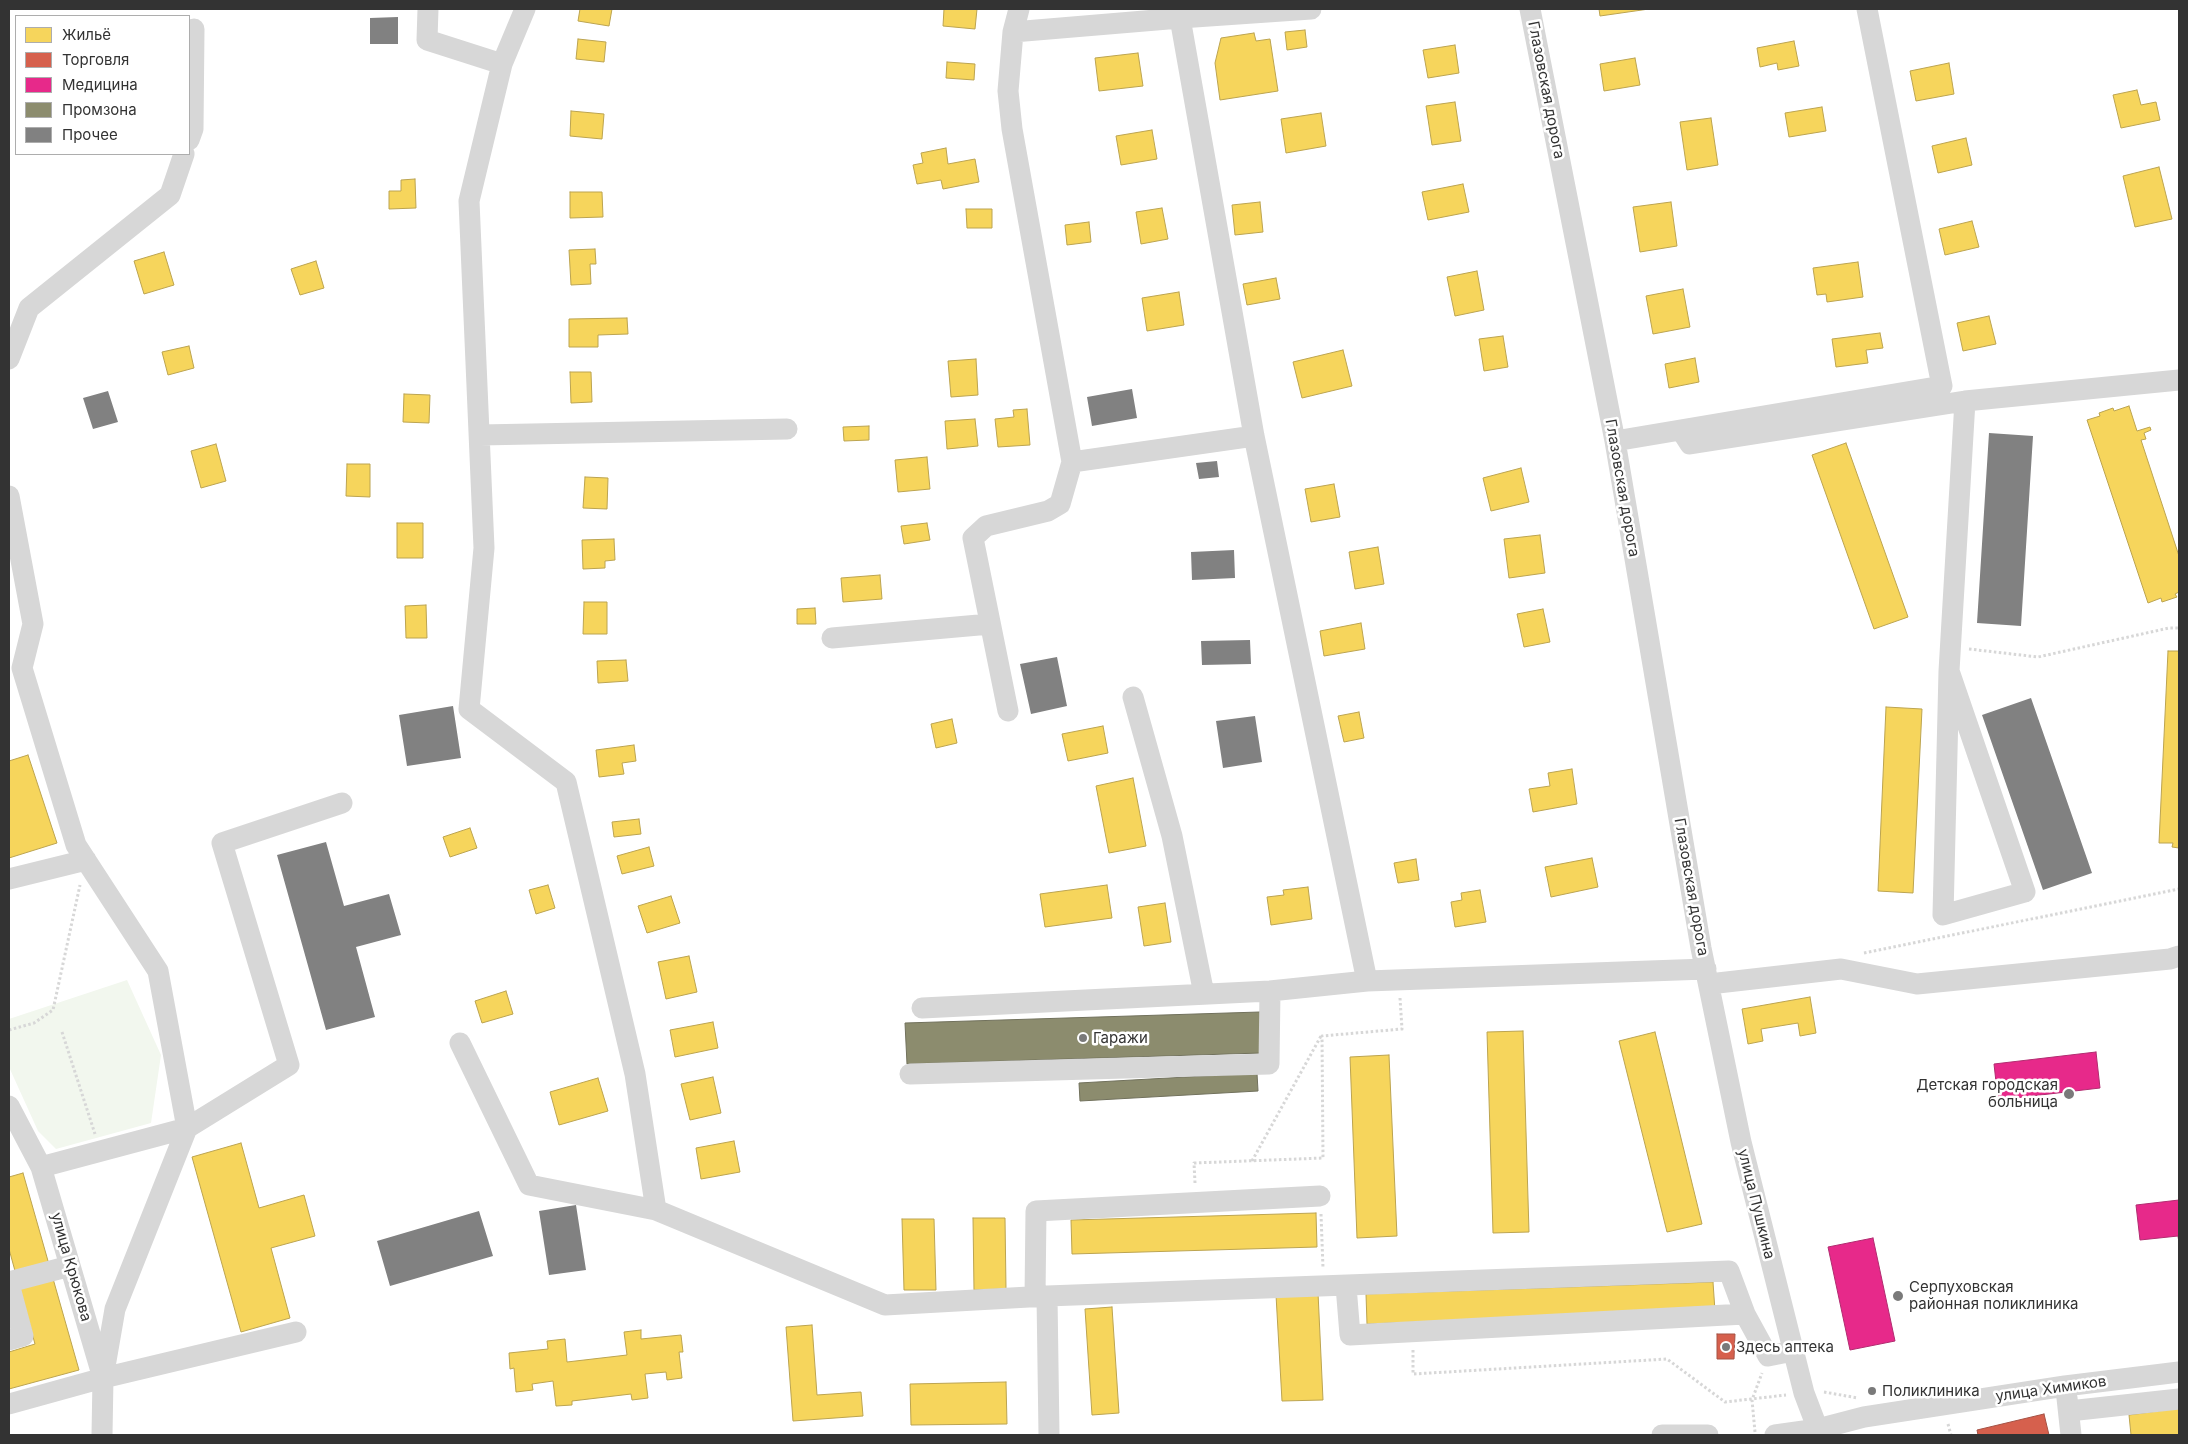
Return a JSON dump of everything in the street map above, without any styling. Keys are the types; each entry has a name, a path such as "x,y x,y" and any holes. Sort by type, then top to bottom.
{"street":[{"path":"428,9 427,40 502,64"},
{"path":"525,9 502,64 469,201 484,548 469,709 566,782 635,1074 656,1210"},
{"path":"1008,711 973,538 986,526 1048,511 1060,504 1072,462 1012,129 1008,91 1013,32 1019,9"},
{"path":"1013,32 1311,9"},
{"name":"Глазовская дорога","path":"1530,9 1615,441 1708,977"},
{"path":"1615,441 1942,386 1867,9"},
{"path":"1180,18 1254,436 1367,981"},
{"path":"190,137 193,129 194,29"},
{"path":"9,359 29,308 170,195 184,155"},
{"path":"1681,430 1690,444 1965,401 2179,380"},
{"path":"1949,671 2025,892 1943,915 1949,671 1965,401"},
{"path":"480,435 787,429"},
{"path":"1072,462 1254,436"},
{"path":"9,496 33,624 15,670 76,844 158,971 187,1128 115,1309 103,1378"},
{"path":"832,638 990,624"},
{"path":"1133,697 1172,836 1204,994"},
{"path":"41,1167 187,1128 289,1065 222,842 342,803"},
{"path":"9,879 86,860"},
{"path":"922,1008 1270,992 1367,981 1708,977 1841,969 1917,984 2179,956"},
{"name":"улица Пушкина","path":"1708,977 1741,1142 1804,1393 1819,1432"},
{"path":"910,1074 1268,1064 1270,992"},
{"path":"460,1043 529,1185 656,1210 885,1306 1041,1296 1729,1272 1745,1314 1768,1356 1793,1351"},
{"name":"улица Крюкова","path":"9,1106 41,1167 103,1378 102,1435"},
{"path":"1049,1435 1036,1211 1320,1196"},
{"path":"9,1340 23,1336 9,1283 70,1266"},
{"path":"1346,1286 1350,1335 1413,1330 1745,1314"},
{"path":"9,1404 103,1378 296,1332"},
{"name":"улица Химиков","path":"1775,1435 1819,1432 1864,1417 2065,1386 2179,1372"},
{"path":"2065,1386 2071,1435"},
{"path":"2068,1411 2179,1399"},
{"path":"1662,1435 1708,1435"}],"path":[{"path":"1951,646 2038,657 2169,628 2179,628"},
{"path":"9,1030 34,1023 53,1010 63,954 86,860"},
{"path":"1841,969 1849,956 2179,890"},
{"path":"1322,1036 1402,1029 1400,980"},
{"path":"62,1032 101,1151"},
{"path":"1196,1202 1194,1163 1323,1158 1322,1036"},
{"path":"1252,1161 1322,1036"},
{"path":"1320,1196 1324,1287"},
{"path":"1413,1330 1413,1374 1667,1359 1725,1402 1752,1400"},
{"path":"1756,1435 1752,1400 1768,1356"},
{"path":"1948,1422 1951,1435"}],"shaded area":[{"path":"127,980 161,1055 151,1123 56,1149 38,1131 9,1067 9,1019"}],"building: Жильё":[{"path":"580,9 612,9 609,26 578,21"},
{"path":"944,9 977,9 975,29 943,26"},
{"path":"1599,9 1649,9 1600,16"},
{"path":"1305,30 1307,47 1287,50 1285,32"},
{"path":"1254,33 1256,41 1270,39 1278,91 1220,100 1215,63 1221,38"},
{"path":"578,39 606,42 604,62 576,59"},
{"path":"1794,41 1799,66 1778,70 1777,63 1760,67 1757,48"},
{"path":"1455,45 1459,73 1428,78 1423,50"},
{"path":"1138,53 1143,86 1099,91 1095,58"},
{"path":"1635,58 1640,85 1604,91 1600,64"},
{"path":"947,62 975,64 974,80 946,78"},
{"path":"1949,63 1954,94 1916,101 1910,71"},
{"path":"2137,90 2141,105 2156,102 2160,120 2121,128 2113,95"},
{"path":"1455,102 1461,141 1432,145 1426,106"},
{"path":"1822,107 1826,131 1789,137 1785,113"},
{"path":"571,111 604,114 602,139 570,136"},
{"path":"1321,113 1326,146 1286,153 1281,119"},
{"path":"1711,118 1718,165 1687,170 1680,122"},
{"path":"1152,130 1157,159 1121,165 1116,136"},
{"path":"1966,138 1972,165 1938,173 1932,146"},
{"path":"946,148 948,164 975,159 979,182 943,189 941,180 917,184 913,165 923,163 921,153"},
{"path":"2159,167 2172,219 2135,227 2123,176"},
{"path":"415,179 416,208 389,209 389,191 401,191 401,180"},
{"path":"1463,184 1469,212 1428,220 1422,192"},
{"path":"570,192 602,192 603,217 570,218"},
{"path":"1260,202 1263,232 1235,235 1232,205"},
{"path":"1671,202 1677,246 1640,252 1633,207"},
{"path":"1162,208 1168,239 1141,244 1136,212"},
{"path":"966,209 992,209 992,228 967,228"},
{"path":"1972,221 1979,247 1945,255 1939,229"},
{"path":"1089,222 1091,242 1067,245 1065,225"},
{"path":"595,249 596,264 590,264 591,284 571,285 569,250"},
{"path":"164,252 174,285 144,294 134,261"},
{"path":"316,261 324,288 300,295 291,269"},
{"path":"1858,262 1863,297 1827,302 1826,294 1817,295 1813,268"},
{"path":"1477,271 1484,310 1455,316 1447,277"},
{"path":"1276,278 1280,299 1247,305 1243,284"},
{"path":"1683,289 1690,327 1653,334 1646,296"},
{"path":"1179,292 1184,325 1147,331 1142,298"},
{"path":"1989,316 1996,344 1963,351 1957,323"},
{"path":"627,318 628,334 598,335 598,347 569,347 569,319"},
{"path":"1880,333 1883,348 1866,350 1868,363 1836,367 1832,339"},
{"path":"1503,336 1508,367 1484,371 1479,339"},
{"path":"189,346 194,368 168,375 162,352"},
{"path":"1343,350 1352,386 1302,398 1293,362"},
{"path":"1695,358 1699,382 1669,388 1665,364"},
{"path":"976,359 978,395 951,397 948,361"},
{"path":"570,372 591,372 592,402 571,403"},
{"path":"404,394 430,395 429,423 403,422"},
{"path":"2129,406 2137,431 2150,427 2151,430 2144,433 2146,439 2141,440 2179,556 2179,592 2175,594 2177,597 2162,602 2161,598 2148,603 2087,420 2100,416 2099,413 2113,408 2114,411"},
{"path":"1027,409 1030,445 998,447 995,419 1014,417 1013,410"},
{"path":"975,419 978,446 947,449 945,421"},
{"path":"869,426 869,440 844,441 843,427"},
{"path":"1846,443 1908,617 1874,629 1812,455"},
{"path":"216,444 226,481 201,488 191,451"},
{"path":"927,457 930,489 898,492 895,460"},
{"path":"347,464 370,464 370,497 346,496"},
{"path":"1521,468 1529,502 1491,511 1483,478"},
{"path":"585,477 608,478 607,509 583,508"},
{"path":"1334,484 1340,517 1311,522 1305,489"},
{"path":"397,523 423,523 423,558 397,558"},
{"path":"927,523 930,540 904,544 901,526"},
{"path":"1540,535 1545,573 1509,578 1504,539"},
{"path":"614,539 615,560 605,561 605,568 583,569 582,540"},
{"path":"1378,547 1384,584 1355,589 1349,552"},
{"path":"880,575 882,599 843,602 841,578"},
{"path":"584,602 607,602 607,634 583,634"},
{"path":"426,605 427,638 406,638 405,606"},
{"path":"815,608 816,624 797,624 797,609"},
{"path":"1543,609 1550,642 1524,647 1517,614"},
{"path":"1361,623 1365,649 1324,656 1320,631"},
{"path":"2168,651 2179,651 2179,848 2172,847 2173,843 2159,843"},
{"path":"626,660 628,681 598,683 597,661"},
{"path":"1886,707 1922,709 1913,893 1878,891"},
{"path":"1359,712 1364,738 1344,742 1338,716"},
{"path":"952,719 957,743 936,748 931,724"},
{"path":"1103,726 1108,753 1068,761 1062,734"},
{"path":"634,745 636,761 622,763 624,774 599,777 596,750"},
{"path":"28,755 57,843 9,858 9,761"},
{"path":"1572,769 1577,804 1533,812 1529,789 1550,786 1548,773"},
{"path":"1133,778 1146,846 1109,853 1096,786"},
{"path":"639,819 641,834 614,837 612,822"},
{"path":"470,828 477,848 450,857 443,837"},
{"path":"649,847 654,866 622,874 617,856"},
{"path":"1592,858 1598,887 1551,897 1545,867"},
{"path":"1416,859 1419,880 1398,883 1394,863"},
{"path":"548,885 555,908 536,914 529,890"},
{"path":"1107,885 1112,918 1045,927 1040,894"},
{"path":"1308,887 1312,919 1271,925 1267,897 1284,895 1283,890"},
{"path":"1480,890 1486,922 1455,927 1451,902 1462,900 1461,893"},
{"path":"671,896 680,923 647,933 638,906"},
{"path":"1165,903 1171,942 1144,946 1138,907"},
{"path":"689,956 697,992 666,999 658,962"},
{"path":"506,991 513,1014 482,1023 475,1001"},
{"path":"1810,997 1816,1033 1800,1036 1798,1023 1761,1029 1763,1041 1748,1044 1742,1009"},
{"path":"713,1022 718,1048 675,1057 670,1030"},
{"path":"1523,1031 1529,1232 1493,1233 1487,1032"},
{"path":"1655,1032 1702,1224 1667,1232 1619,1041"},
{"path":"1389,1055 1397,1236 1357,1238 1350,1057"},
{"path":"713,1077 721,1113 690,1120 681,1084"},
{"path":"598,1078 608,1111 559,1125 550,1092"},
{"path":"734,1141 740,1172 701,1179 696,1148"},
{"path":"241,1143 259,1208 304,1195 315,1236 271,1248 290,1318 241,1332 192,1157"},
{"path":"23,1173 79,1370 9,1389 9,1352 35,1344 9,1249 9,1177"},
{"path":"1316,1213 1317,1247 1072,1254 1071,1220"},
{"path":"973,1218 1005,1218 1006,1289 974,1290"},
{"path":"902,1219 934,1219 936,1290 904,1290"},
{"path":"1713,1282 1715,1311 1367,1324 1366,1294"},
{"path":"1318,1292 1323,1400 1282,1401 1276,1295"},
{"path":"1112,1307 1119,1413 1092,1415 1085,1309"},
{"path":"812,1325 817,1395 861,1392 863,1416 793,1421 786,1327"},
{"path":"641,1330 641,1339 681,1335 683,1352 679,1352 682,1378 667,1380 666,1372 645,1374 648,1398 632,1400 631,1394 572,1401 572,1405 556,1406 553,1381 532,1384 533,1390 516,1392 514,1368 510,1369 509,1353 548,1349 547,1341 565,1339 567,1362 627,1355 624,1332"},
{"path":"1006,1382 1007,1424 911,1425 910,1384"},
{"path":"2179,1408 2179,1435 2131,1435 2129,1415"}],"building: Торговля":[{"name":"Здесь аптека","path":"1717,1334 1735,1334 1734,1359 1717,1359"},
{"path":"2044,1414 2049,1435 1978,1435 1977,1430"}],"building: Медицина":[{"path":"2096,1052 2100,1088 1998,1100 1994,1064"},
{"path":"2179,1200 2179,1243 2178,1236 2140,1240 2136,1205"},
{"path":"1873,1238 1895,1341 1850,1350 1828,1247"}],"building: Промзона":[{"name":"Гаражи","path":"1260,1012 1261,1053 907,1064 905,1023"},
{"path":"1257,1073 1258,1091 1080,1101 1079,1083"}],"building: Прочее":[{"path":"398,17 398,44 370,44 370,18"},
{"path":"1132,389 1137,418 1092,426 1087,397"},
{"path":"108,391 118,422 93,429 83,398"},
{"path":"1989,433 2033,436 2021,626 1977,623"},
{"path":"1217,461 1219,477 1199,479 1196,463"},
{"path":"1234,550 1235,578 1192,580 1191,552"},
{"path":"1250,640 1251,664 1202,665 1201,641"},
{"path":"1057,657 1067,706 1031,714 1020,664"},
{"path":"2031,698 2092,873 2043,890 1982,715"},
{"path":"453,706 461,758 407,766 399,715"},
{"path":"1255,716 1262,762 1223,768 1216,721"},
{"path":"326,842 344,906 389,894 401,935 356,947 375,1017 326,1030 277,855"},
{"path":"576,1205 586,1270 549,1275 539,1211"},
{"path":"479,1211 493,1256 390,1286 377,1241"}],"place":[{"name":"Гаражи","path":"1083,1038"},
{"name":"Детская городская больница","path":"2069,1094"},
{"name":"Серпуховская районная поликлиника","path":"1898,1296"},
{"name":"Здесь аптека","path":"1726,1347"},
{"name":"Поликлиника","path":"1872,1391"}]}
